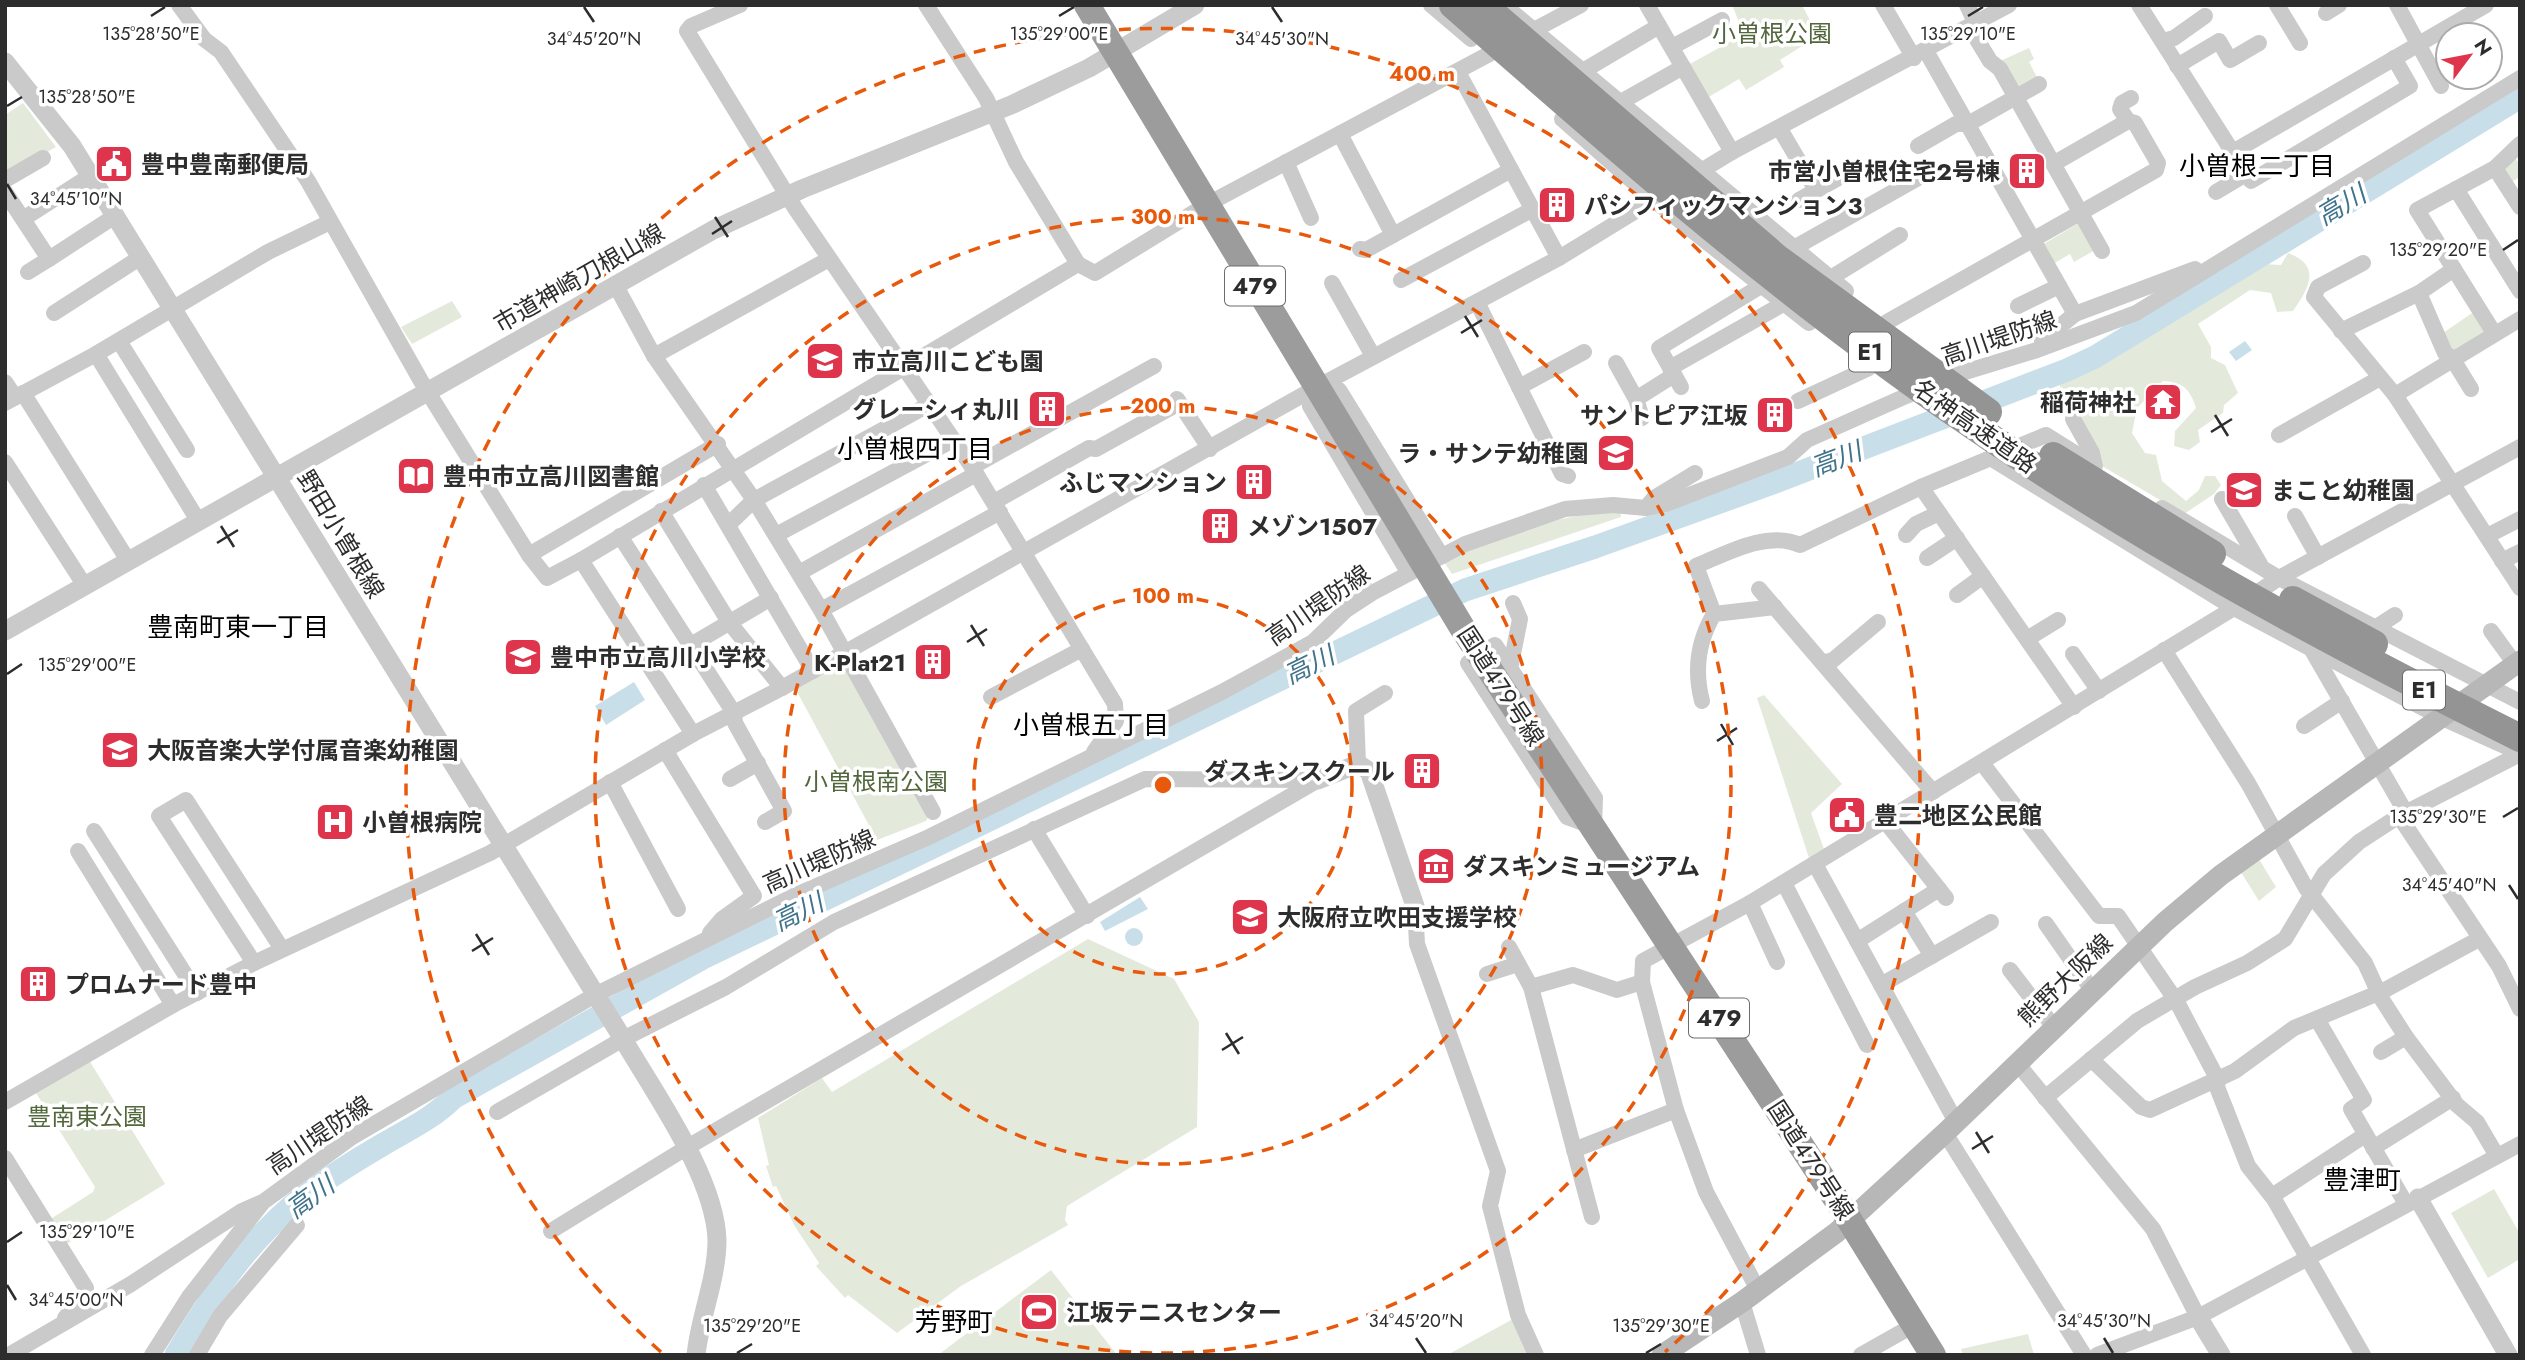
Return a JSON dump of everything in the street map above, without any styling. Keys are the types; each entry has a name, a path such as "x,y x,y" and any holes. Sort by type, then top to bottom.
{"highway":[{"name":"国道479号線","path":"1087,5 1397,520 1505,677 1594,827 1850,1220 1933,1355"},
{"name":"名神高速道路","path":"1453,5 1695,216 1792,294 1954,413 2126,526 2234,590 2329,642 2520,738"},
{"name":"名神高速道路","path":"1500,6 1757,241 1961,394 2068,466 2244,574 2520,718"}],"main road":[{"name":"熊野大阪線","path":"1662,1355 1686,1348 1850,1220 1951,1128 2138,946 2221,875 2518,663"}],"street":[{"path":"179,5 204,39 221,52 308,181 428,392 529,555 547,579 1078,264"},
{"path":"740,5 691,26 687,32 787,196 903,369 910,374 997,507 1115,704 1116,721 1090,757"},
{"path":"926,5 994,112 1016,162 1078,264 1095,273 1206,205 1536,32 1581,5"},
{"name":"市道神崎刀根山線","path":"5,631 713,230 787,196 994,112 1088,68 1195,5"},
{"path":"1432,5 1655,201 1783,304 1906,396"},
{"path":"1647,5 1732,152"},
{"path":"1883,5 1968,124 2075,314"},
{"path":"1967,5 1973,26 2102,251"},
{"path":"5,1102 173,1005 282,949 490,853 502,843 693,734 813,671 1373,356 1559,258 1732,152 1920,55 2009,5"},
{"path":"2139,5 2251,181 2410,86 2395,58"},
{"path":"2277,5 2300,43"},
{"path":"2233,152 2486,5"},
{"path":"1500,6 1536,32 1829,279 1959,374"},
{"path":"2399,6 2434,73"},
{"path":"2163,41 2174,38 2205,16"},
{"path":"1672,47 1722,20"},
{"path":"1583,71 1659,26"},
{"path":"2177,66 2218,41 2230,60 2259,43"},
{"name":"野田小曽根線","path":"5,62 72,146 623,1039 686,1148 710,1196 717,1239 714,1274 699,1330 696,1355"},
{"path":"1619,103 1683,67"},
{"path":"1458,72 1559,258"},
{"name":"高川堤防線","path":"152,1355 189,1297 262,1202 352,1137 595,995 709,937 929,837 1222,692 1313,642 1346,610 1408,572 1465,544 1565,509 1613,505 1646,508 1665,504 1788,457 1807,440 1959,374 2021,355 2136,313 2520,78"},
{"path":"1918,146 1956,124 1968,124 2039,83"},
{"path":"1887,322 2156,170 2158,163 2135,123 2128,121 2120,109 2122,103 2131,98"},
{"path":"2053,164 2128,121"},
{"path":"1780,128 1816,190"},
{"path":"1340,134 1393,235"},
{"path":"2494,333 2417,210 2495,168 2520,144"},
{"path":"5,180 43,158"},
{"path":"1286,162 1311,218"},
{"path":"2495,168 2520,207"},
{"path":"1360,249 1366,250 1511,170"},
{"path":"2216,192 2246,174"},
{"path":"23,219 90,176"},
{"path":"1799,200 1842,176"},
{"path":"1793,249 1918,177"},
{"path":"2456,189 2520,291"},
{"path":"5,192 49,259"},
{"path":"1401,280 1533,209"},
{"path":"28,272 115,216"},
{"path":"14,398 119,341 268,252 330,222"},
{"path":"1829,279 1900,235"},
{"path":"2021,355 2057,332 2075,314 2230,256"},
{"path":"54,313 141,257"},
{"path":"654,356 829,259"},
{"path":"2363,263 2318,287 2314,296 2395,396 2455,484 2520,588"},
{"path":"2341,331 2419,293 2454,269"},
{"path":"1332,283 1373,356"},
{"path":"615,286 654,356 718,444 799,573 846,652 933,812"},
{"path":"1675,377 1659,348 1761,286"},
{"path":"2018,306 2059,286"},
{"path":"2419,293 2445,353 2452,358 2471,389"},
{"path":"1477,302 1562,474 1568,475"},
{"path":"1636,399 1675,377 1783,304"},
{"path":"2395,396 2452,358 2520,319"},
{"path":"119,341 187,450"},
{"path":"1519,387 1584,352"},
{"path":"96,354 199,522"},
{"path":"1616,363 1636,399 1642,418"},
{"path":"799,573 1154,366"},
{"path":"1798,401 1869,368"},
{"path":"2279,435 2380,378"},
{"path":"5,382 129,562"},
{"path":"1317,387 1339,390 1441,555"},
{"path":"1317,387 1310,406 1408,572"},
{"path":"821,610 997,507 1089,448 1097,449 1175,403 1210,449"},
{"path":"728,526 754,499 930,404"},
{"path":"2073,419 2092,453 2095,467"},
{"path":"1702,701 1695,676 1705,630 1714,614 1696,566 1773,538 1800,545 1921,487 2046,435 2279,578 2520,702"},
{"path":"776,535 953,440"},
{"path":"529,555 718,444"},
{"path":"1758,1355 1750,1296 1706,1192 1676,1110 1642,982 1643,961 1784,883 2074,707 2279,578 2520,447"},
{"path":"1992,459 2234,608 2313,652 2440,717 2520,753"},
{"path":"5,462 85,586"},
{"path":"1646,508 1654,498 1695,473"},
{"path":"704,485 813,671"},
{"path":"1921,487 2074,707"},
{"path":"2222,499 2260,564"},
{"path":"661,511 729,622 782,688"},
{"path":"1906,536 1916,524 1940,513"},
{"path":"2295,516 2318,557"},
{"path":"2487,536 2520,519"},
{"path":"620,536 734,713 735,723 784,811 765,822"},
{"path":"1927,558 1957,538"},
{"path":"2502,561 2520,552"},
{"path":"581,559 693,734"},
{"path":"1957,595 1983,576"},
{"path":"1759,589 1933,792"},
{"path":"691,645 771,598"},
{"path":"1505,677 1520,620 1513,603"},
{"path":"1714,614 1775,607"},
{"path":"2375,628 2395,615"},
{"path":"2027,639 2058,620"},
{"path":"1823,663 1833,660 1878,622"},
{"path":"2491,631 2518,663"},
{"path":"1505,677 1495,645 1468,663 1567,817 1594,827"},
{"path":"991,697 1082,649"},
{"path":"2164,650 2248,783 2310,894 2351,943 2406,1037 2463,1111 2477,1122 2497,1156"},
{"path":"2313,652 2378,762 2402,814 2479,939 2499,966 2518,1002"},
{"path":"2073,654 2099,691"},
{"path":"1358,764 1356,711 1385,693"},
{"path":"2304,726 2342,701"},
{"path":"665,750 754,896 722,919 709,937"},
{"path":"2045,1098 2137,1021 2247,963 2285,939 2310,894 2337,860 2402,814 2520,753"},
{"path":"730,779 758,763"},
{"path":"1982,763 2099,916 2118,916 2175,999 2218,1080 2217,1087 2248,1166 2272,1196 2362,1355"},
{"path":"551,1231 686,1148 1318,780 1358,764"},
{"path":"1358,764 1368,771 1415,906 1417,944 1498,1171 1490,1206 1517,1315 1536,1355"},
{"path":"497,1112 623,1039 726,987 834,922 1146,779 1318,780"},
{"path":"610,782 678,909"},
{"path":"254,964 159,817 186,800 282,949"},
{"path":"1857,940 1904,911 1942,893 1885,821"},
{"path":"1034,829 1087,916"},
{"path":"94,831 197,993"},
{"path":"78,851 173,1005"},
{"path":"1815,864 1881,985 1951,1128 2084,1355"},
{"path":"1784,883 1867,1045"},
{"path":"1750,903 1777,962"},
{"path":"1904,911 1932,956"},
{"path":"1881,985 1991,922"},
{"path":"2046,924 2092,990"},
{"path":"2091,1059 2146,1110 2218,1080 2264,1052 2294,1028 2379,992 2479,939"},
{"path":"1509,947 1531,987 1592,1217"},
{"path":"1487,974 1518,964"},
{"path":"2010,970 2054,1027"},
{"path":"1531,987 1573,975 1617,990 1642,982"},
{"path":"2317,1019 2364,1100 2351,1109 2369,1142 2412,1201 2508,1355"},
{"path":"2381,1052 2406,1037"},
{"path":"2017,1063 2153,1229 2198,1317 2221,1355"},
{"path":"2272,1196 2453,1098"},
{"path":"1574,1150 1676,1110"},
{"path":"2096,1355 2198,1317 2520,1143"},
{"path":"5,1158 86,1288 82,1298 57,1329"},
{"path":"9,1355 57,1329 242,1211 262,1202"},
{"path":"197,1355 220,1316 261,1264 297,1225"},
{"path":"1861,1355 1914,1325"}],"green space":[{"name":"小曽根公園","path":"1732,5 1802,5 1818,36 1780,60 1784,67 1746,90 1739,79 1707,98 1688,65 1744,34"},
{"path":"2029,48 2034,59 2029,62 2038,79 2021,89 2000,61"},
{"path":"23,103 56,147 5,176 5,115"},
{"path":"2513,155 2520,165 2520,177 2511,182 2504,171"},
{"path":"2079,223 2095,250 2074,262 2070,254 2053,264 2042,245"},
{"path":"2288,253 2306,264 2309,271 2307,286 2293,311 2277,312 2271,293 2250,290 2198,324 2211,347 2211,358 2225,365 2238,393 2224,405 2223,413 2198,430 2200,442 2189,450 2174,446 2175,431 2196,408 2188,391 2181,385 2163,381 2137,408 2132,433 2145,453 2156,455 2162,481 2186,501 2199,490 2205,476 2215,476 2221,485 2214,494 2184,514 2102,466 2075,417 2058,395 2061,380 2123,351 2262,264 2281,265"},
{"path":"452,301 462,317 412,344 401,327"},
{"path":"2475,311 2487,331 2451,355 2443,333"},
{"path":"1620,510 1621,517 1452,574 1444,562 1486,542 1529,527"},
{"path":"1368,576 1374,587 1347,602 1341,591"},
{"name":"小曽根南公園","path":"837,665 845,667 928,817 926,821 877,840 795,688"},
{"path":"1764,695 1842,784 1811,813 1824,849 1809,858 1757,698"},
{"path":"2257,856 2276,887 2259,901 2239,869"},
{"path":"1088,939 1174,979 1199,1022 1197,1127 1067,1206 1065,1220 1068,1225 961,1286 897,1333 848,1295 845,1298 816,1266 819,1263 794,1225 776,1186 773,1187 766,1166 769,1165 758,1118 822,1078 832,1092"},
{"name":"豊南東公園","path":"89,1060 165,1184 65,1245 49,1220 93,1192 95,1187 36,1093"},
{"path":"2494,1189 2520,1234 2520,1259 2488,1278 2451,1213"},
{"name":"江坂テニスセンター","path":"1051,1270 1117,1355 938,1355"},
{"path":"1513,1319 1530,1355 1447,1355"},
{"path":"2028,1334 2034,1355 1963,1355 1961,1349"}],"water":[{"path":"2245,341 2252,350 2236,361 2229,352"},
{"path":"634,682 645,700 606,725 595,706"},
{"path":"1140,897 1148,909 1105,931 1100,922"},
{"path":"1134,928 1140,931 1143,937 1140,943 1134,946 1128,943 1125,937 1128,931"}],"waterway":[{"name":"高川","path":"176,1355 201,1314 243,1256 276,1220 304,1196 348,1165 428,1118 453,1098 703,958 1465,590 1770,484 2095,357 2520,97"}],"place":[{"name":"豊中豊南郵便局","path":"114,164"},
{"name":"市営小曽根住宅2号棟","path":"2027,171"},
{"name":"パシフィックマンション3","path":"1557,205"},
{"name":"市立高川こども園","path":"825,361"},
{"name":"稲荷神社","path":"2163,402"},
{"name":"グレーシィ丸川","path":"1047,409"},
{"name":"サントピア江坂","path":"1775,415"},
{"name":"ラ・サンテ幼稚園","path":"1616,453"},
{"name":"豊中市立高川図書館","path":"416,476"},
{"name":"ふじマンション","path":"1254,482"},
{"name":"まこと幼稚園","path":"2244,490"},
{"name":"メゾン1507","path":"1220,526"},
{"name":"豊中市立高川小学校","path":"523,657"},
{"name":"K-Plat21","path":"933,662"},
{"name":"大阪音楽大学付属音楽幼稚園","path":"120,750"},
{"name":"ダスキンスクール","path":"1422,771"},
{"name":"豊二地区公民館","path":"1847,815"},
{"name":"小曽根病院","path":"335,822"},
{"name":"ダスキンミュージアム","path":"1436,866"},
{"name":"大阪府立吹田支援学校","path":"1250,917"},
{"name":"プロムナード豊中","path":"38,984"},
{"name":"江坂テニスセンター","path":"1039,1312"}],"district":[{"name":"小曽根二丁目","path":"2257,166"},
{"name":"小曽根四丁目","path":"915,449"},
{"name":"豊南町東一丁目","path":"238,627"},
{"name":"小曽根五丁目","path":"1091,725"},
{"name":"豊津町","path":"2362,1180"},
{"name":"芳野町","path":"954,1322"}]}
